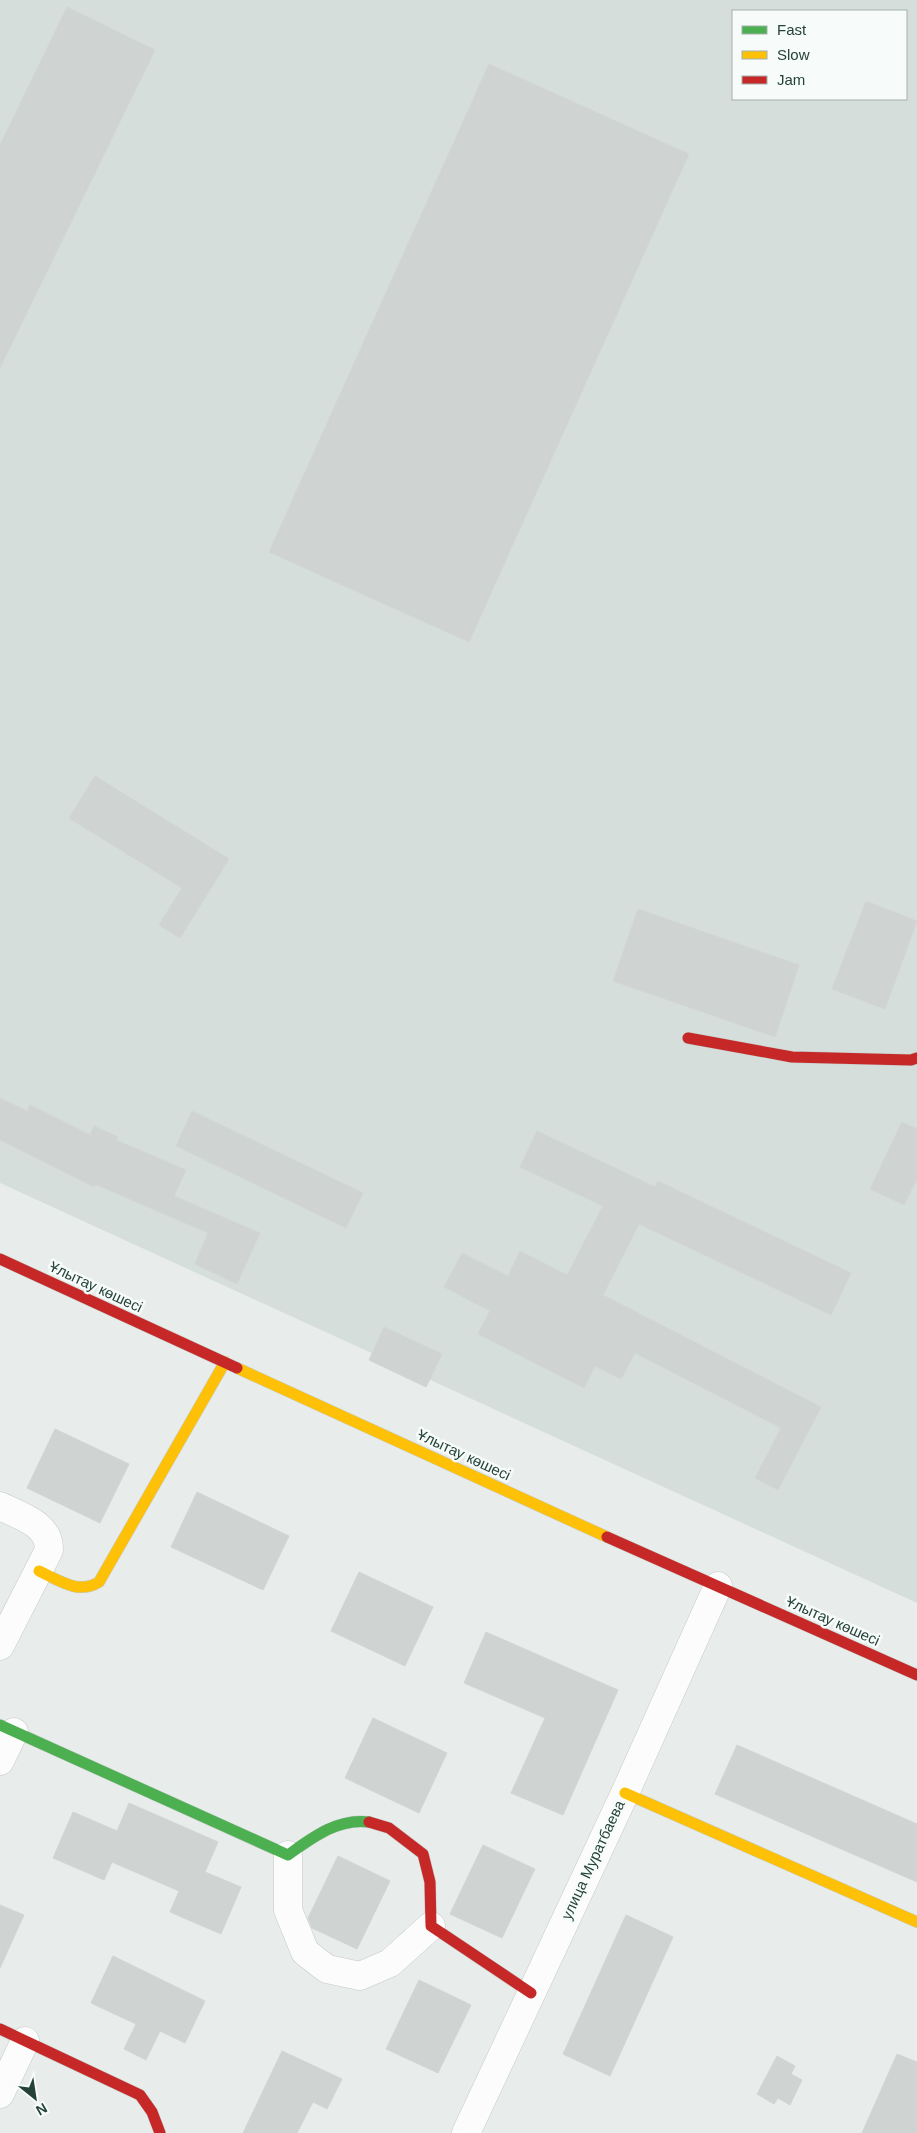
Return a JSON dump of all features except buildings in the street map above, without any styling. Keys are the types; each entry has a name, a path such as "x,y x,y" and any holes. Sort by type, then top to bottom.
{"street":[{"path":"688,1038 792,1058 911,1060 917,1058"},
{"name":"Ұлытау көшесі","path":"0,1259 917,1675"},
{"path":"39,1571 83,1590 92,1589 99,1582 225,1362"},
{"path":"0,1506 36,1524 43,1530 50,1543 50,1550 0,1646"},
{"name":"улица Муратбаева","path":"466,2133 625,1793 718,1586"},
{"path":"0,1761 7,1728 288,1855"},
{"path":"625,1793 917,1922"},
{"path":"357,1818 374,1823 398,1834 424,1855 431,1884 431,1926 390,1963 360,1976 326,1969 305,1952 288,1910 288,1855 324,1829 357,1818"},
{"path":"431,1926 531,1993"},
{"path":"0,2029 140,2095 152,2112 160,2133"},
{"path":"0,2094 25,2041"}],"shaded area":[{"path":"0,0 917,0 917,1603 0,1183"}],"traffic: fast":[{"path":"0,1725 288,1855 326,1830 347,1823 369,1822"}],"traffic: slow":[{"path":"39,1571 76,1587 91,1586 99,1582 225,1362"},
{"path":"237,1368 607,1537"},
{"path":"625,1793 917,1922"}],"traffic: jam":[{"path":"688,1038 792,1057 911,1060 917,1058"},
{"path":"0,1259 237,1368"},
{"path":"607,1537 917,1675"},
{"path":"369,1822 389,1828 423,1854 430,1882 431,1926 531,1993"},
{"path":"0,2029 140,2095 152,2112 160,2133"}]}
